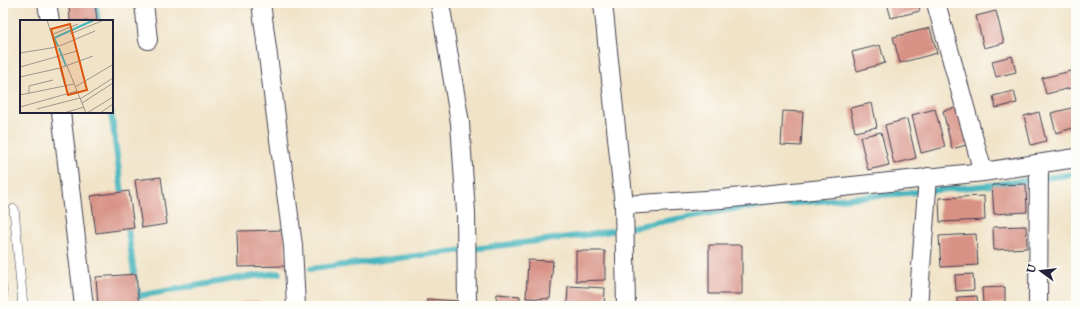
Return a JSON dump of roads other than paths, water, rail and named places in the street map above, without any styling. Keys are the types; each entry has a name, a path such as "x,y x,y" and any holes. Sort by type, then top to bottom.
{"street":[{"path":"48,3 50,20"},
{"path":"144,3 148,40"},
{"path":"262,3 293,246 296,306"},
{"path":"440,3 460,123 466,212 467,306"},
{"path":"603,3 624,205 626,306"},
{"path":"936,3 983,172"},
{"path":"61,113 84,306"},
{"path":"624,205 722,199 983,172 1076,158"},
{"path":"1038,306 1039,164"},
{"path":"918,306 928,177"}],"lane":[{"path":"14,208 23,306"}],"waterway":[{"path":"95,3 98,20"},
{"path":"111,113 123,200"},
{"path":"311,269 594,234 732,209 992,185 1076,174"},
{"path":"127,222 135,281"},
{"path":"137,290 138,296 240,278 279,273"}]}
